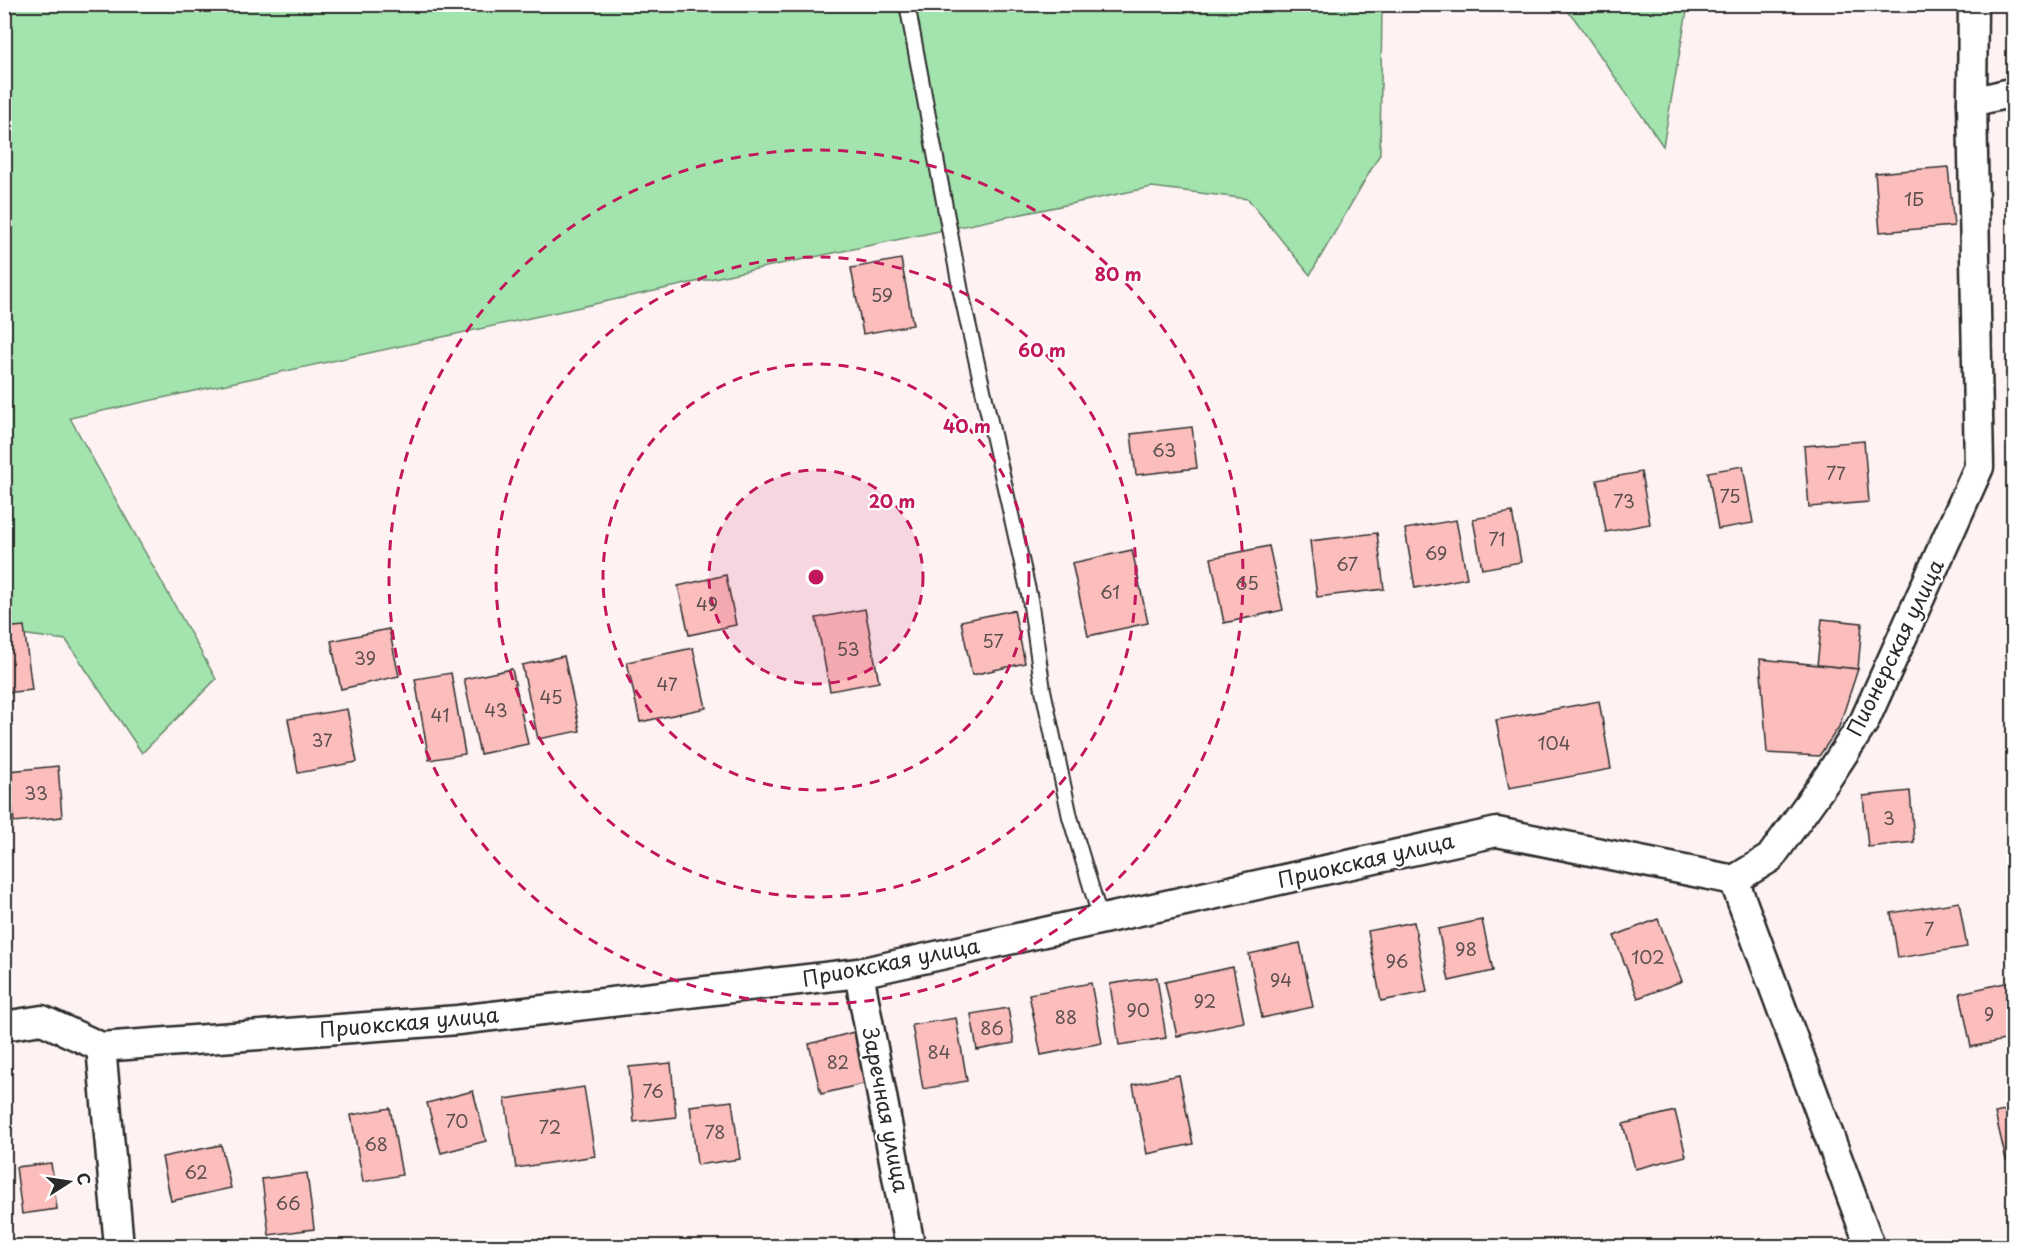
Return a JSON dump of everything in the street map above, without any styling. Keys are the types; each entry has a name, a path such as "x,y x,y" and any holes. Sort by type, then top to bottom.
{"street":[{"name":"Пионерская улица","path":"1734,880 1770,858 1864,722 1979,467 1972,102 1973,4"},
{"path":"1972,102 2013,92"},
{"name":"Приокская улица","path":"4,1026 42,1020 100,1047 458,1020 859,973 1497,832 1734,880"},
{"path":"1734,880 1870,1246"},
{"name":"Заречная улица","path":"859,973 910,1246"},
{"path":"100,1047 119,1246"}],"lane":[{"path":"907,4 961,292 1030,599 1045,702 1070,817 1101,920"}],"green space":[{"path":"5,5 1382,5 1380,154 1310,275 1248,199 1152,187 737,273 70,418 216,679 142,753 66,640 5,632"},
{"path":"1560,5 1688,5 1663,146 1574,18"}],"building":[{"path":"1948,167 1954,226 1880,232 1875,173"},
{"path":"901,259 913,325 863,334 851,268"},
{"path":"1192,427 1197,468 1136,475 1131,434"},
{"path":"1864,441 1869,502 1809,507 1804,446"},
{"path":"1743,466 1753,523 1718,529 1708,472"},
{"path":"1641,472 1650,524 1606,532 1597,480"},
{"path":"1512,512 1521,562 1482,569 1473,519"},
{"path":"1456,520 1467,578 1415,588 1405,529"},
{"path":"1377,533 1384,589 1317,597 1310,541"},
{"path":"1269,546 1283,610 1224,623 1211,558"},
{"path":"1132,550 1148,623 1088,636 1072,563"},
{"path":"726,575 736,625 689,635 678,586"},
{"path":"865,609 879,682 830,691 816,618"},
{"path":"1014,610 1025,663 972,675 961,621"},
{"path":"1822,619 1862,623 1858,669 1817,666"},
{"path":"24,626 32,690 4,693 4,628"},
{"path":"389,629 399,676 341,689 331,641"},
{"path":"693,648 706,708 640,722 627,662"},
{"path":"564,656 580,731 538,739 522,665"},
{"path":"1760,659 1858,669 1839,727 1819,756 1767,753"},
{"path":"512,669 528,744 480,754 464,679"},
{"path":"451,673 465,754 429,760 415,679"},
{"path":"1599,701 1611,769 1509,788 1496,720"},
{"path":"347,709 357,762 298,773 288,719"},
{"path":"58,766 62,817 14,822 9,771"},
{"path":"1910,791 1914,842 1868,847 1863,796"},
{"path":"1959,902 1967,947 1898,958 1891,913"},
{"path":"1658,919 1682,981 1638,998 1614,936"},
{"path":"1482,920 1493,971 1449,981 1438,929"},
{"path":"1414,922 1427,992 1381,1001 1368,931"},
{"path":"1300,943 1313,1007 1262,1018 1249,954"},
{"path":"1233,967 1244,1022 1177,1036 1165,982"},
{"path":"1157,977 1166,1038 1119,1045 1110,984"},
{"path":"2014,981 2014,1038 1971,1047 1960,993"},
{"path":"1091,983 1102,1043 1041,1055 1029,994"},
{"path":"1008,1008 1014,1043 977,1050 971,1014"},
{"path":"956,1018 967,1081 923,1089 912,1025"},
{"path":"854,1032 867,1083 821,1094 809,1044"},
{"path":"671,1063 676,1117 634,1122 629,1067"},
{"path":"1179,1075 1193,1144 1147,1154 1133,1085"},
{"path":"584,1087 595,1156 516,1168 505,1099"},
{"path":"473,1091 486,1141 441,1153 427,1103"},
{"path":"732,1101 740,1159 697,1165 690,1106"},
{"path":"390,1108 402,1175 363,1182 351,1115"},
{"path":"2014,1109 2014,1158 2006,1160 1995,1113"},
{"path":"1675,1111 1686,1156 1635,1169 1623,1124"},
{"path":"221,1145 231,1188 171,1201 162,1157"},
{"path":"51,1163 57,1209 22,1214 16,1167"},
{"path":"307,1173 314,1229 269,1235 262,1179"}]}
